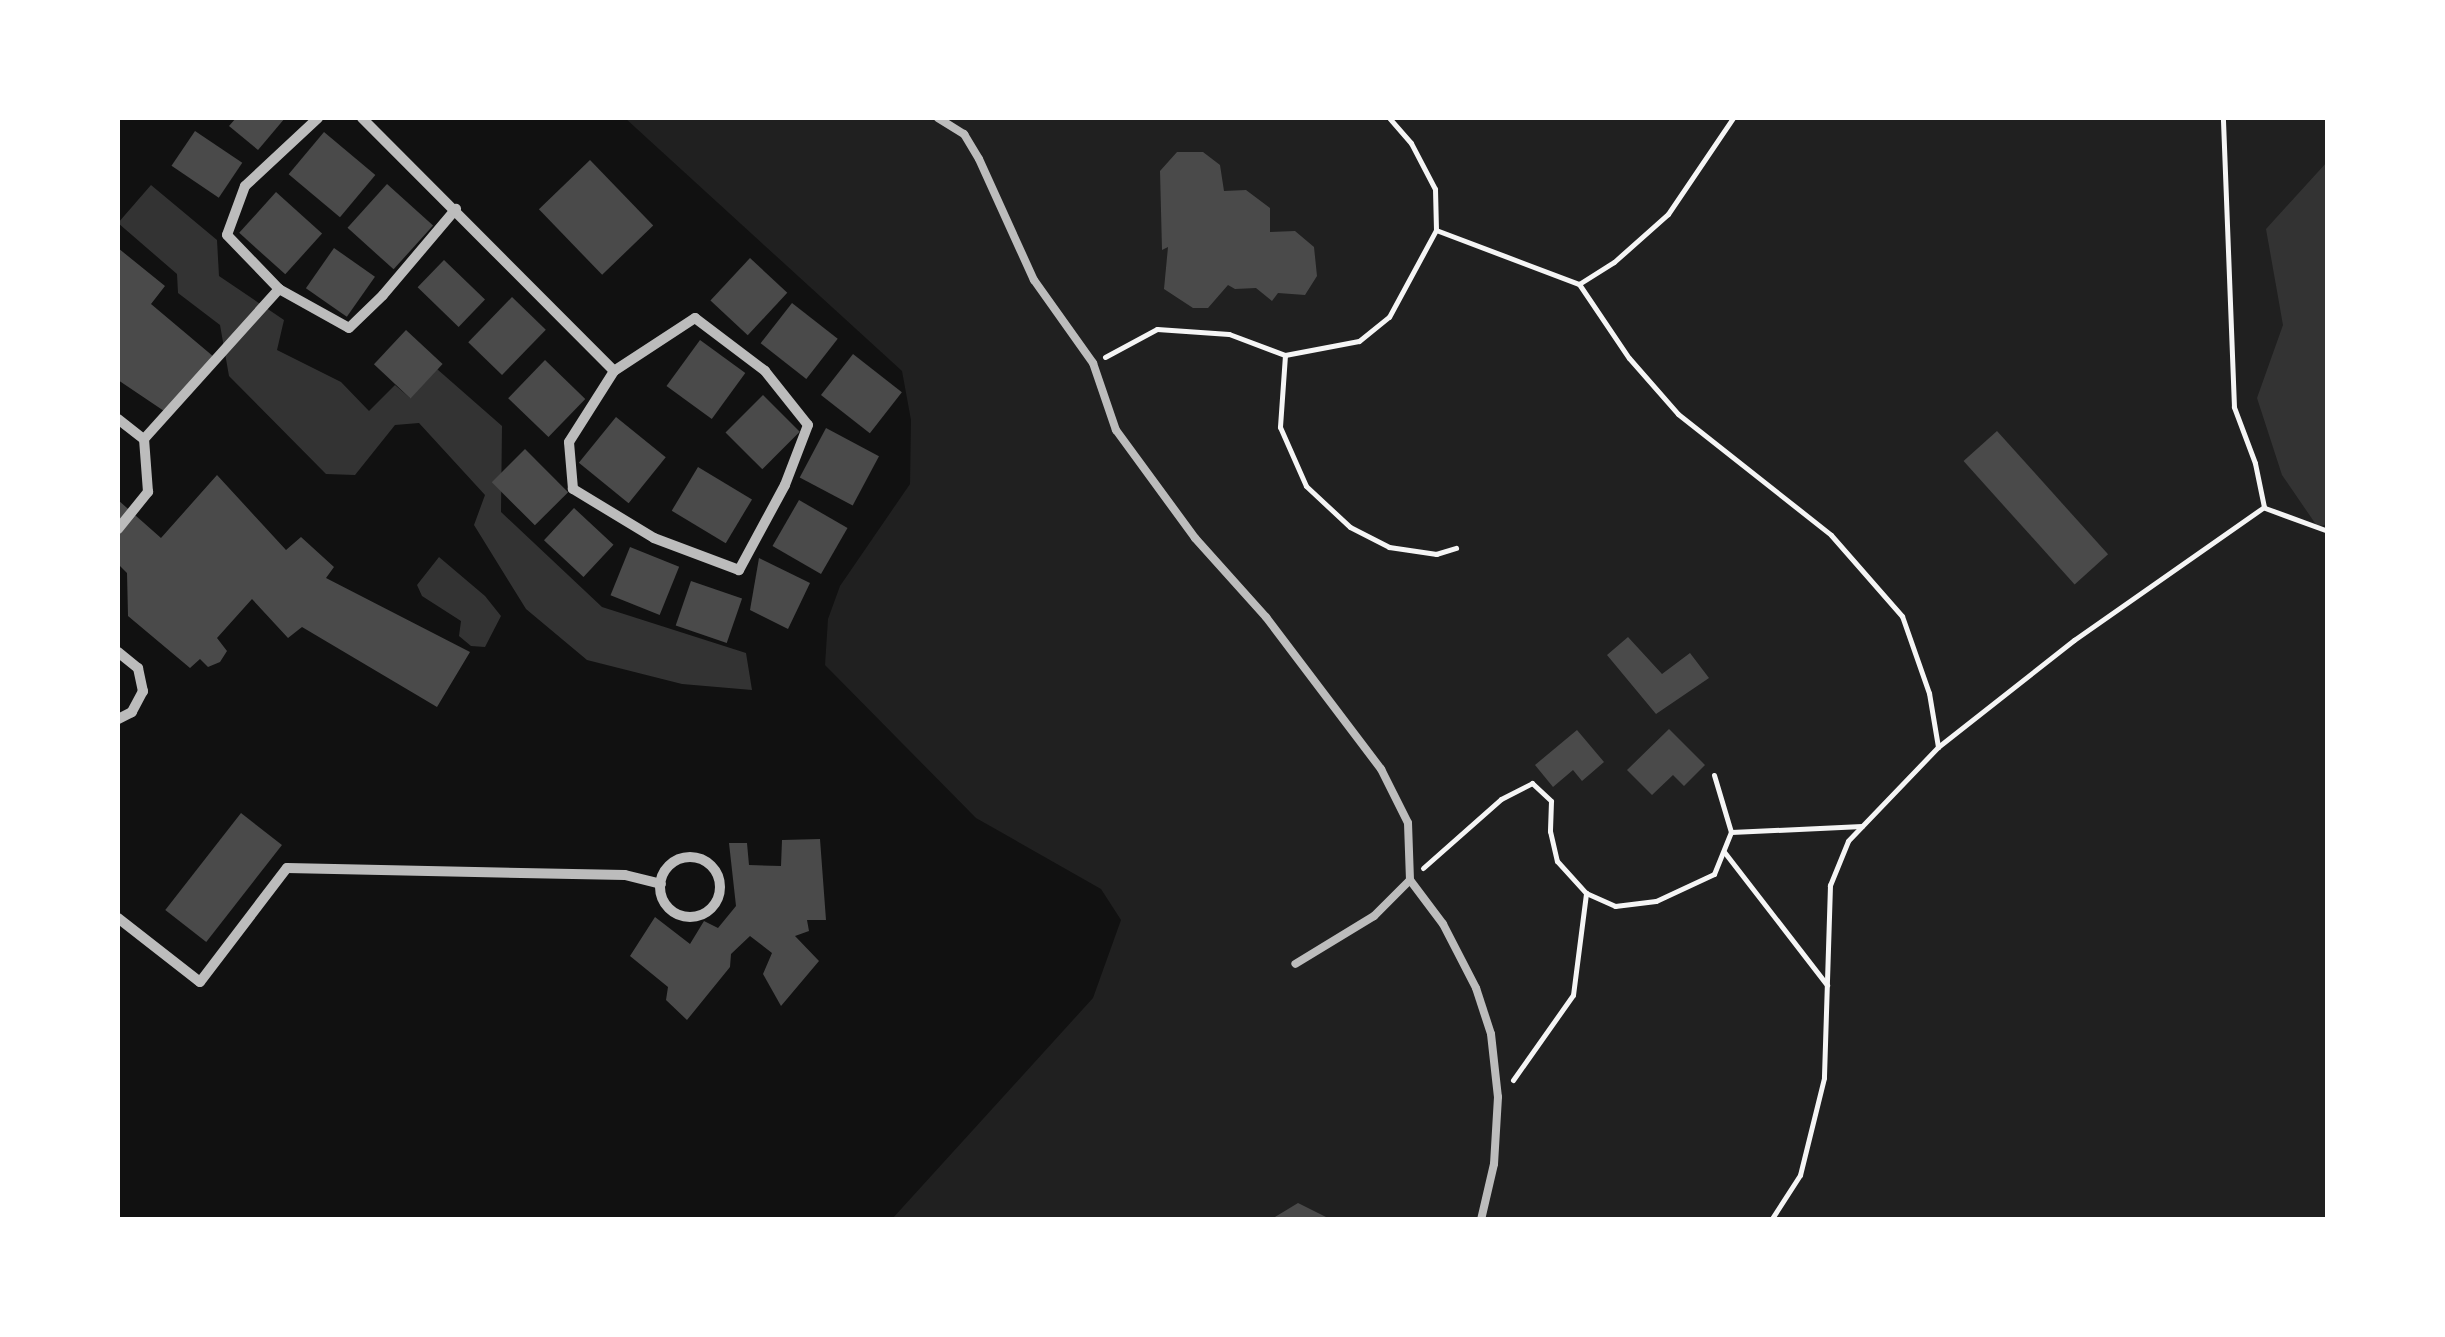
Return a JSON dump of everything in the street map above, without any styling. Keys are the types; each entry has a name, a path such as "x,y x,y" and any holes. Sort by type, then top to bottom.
{"street":[{"path":"318,118 245,186 227,235 279,289 350,328 456,209"},
{"path":"362,118 614,371"},
{"path":"144,440 279,289"},
{"path":"695,318 765,371 808,425 786,484 740,570 654,538 574,489 569,442 614,371 695,318"},
{"path":"118,418 144,440 148,492 118,529"},
{"path":"118,652 138,668 143,691 132,712 118,719"},
{"path":"696,858 718,876 719,895 708,911 690,917 665,904 661,884 668,866 696,858"},
{"path":"118,918 200,982 286,868 624,876 661,884"}],"lane":[{"path":"938,118 964,134 1034,280 1093,363 1116,430 1196,538 1266,617 1381,769 1408,822 1410,880 1443,924 1476,988 1491,1034 1498,1097 1494,1164 1481,1220"},
{"path":"1296,964 1374,916 1410,880"}],"path":[{"path":"1093,363 1157,329 1229,334 1285,354 1359,340 1389,316 1436,230 1435,189 1410,143 1389,118"},
{"path":"1578,284 1614,262 1668,214 1733,118"},
{"path":"2224,118 2234,407 2255,463 2264,507"},
{"path":"1436,230 1578,284 1629,358 1678,414 1831,535 1902,616 1929,693 1938,747"},
{"path":"1285,354 1280,426 1306,486 1350,527 1390,547 1436,554 1456,548"},
{"path":"2264,507 2328,531"},
{"path":"1771,1220 1800,1175 1824,1078 1830,885 1848,841 1938,747 2074,640 2264,507"},
{"path":"1410,880 1501,799 1532,783 1551,802 1550,831 1556,861 1586,893 1616,906 1656,901 1714,874 1725,853 1731,832 1714,775"},
{"path":"1731,832 1862,826"},
{"path":"1725,853 1827,985"},
{"path":"1498,1097 1573,995 1586,893"}],"shaded area":[{"path":"625,118 2327,118 2327,1219 892,1219 1093,998 1121,920 1101,889 976,818 825,665 828,619 840,586 910,484 911,420 902,371"},
{"path":"2327,162 2327,525 2317,526 2282,475 2257,398 2283,325 2266,229"},
{"path":"151,185 217,240 219,276 284,320 277,350 341,382 369,411 395,385 410,398 437,369 502,426 501,512 602,607 746,653 752,690 682,684 587,660 526,609 474,525 485,495 419,423 395,425 355,475 326,474 229,376 220,325 178,293 177,274 118,223"},
{"path":"439,557 485,596 501,616 485,647 471,646 459,636 461,621 422,596 417,585"}],"building":[{"path":"236,118 285,118 258,150 229,126"},
{"path":"195,131 242,163 219,198 172,166"},
{"path":"324,132 375,175 340,217 289,174"},
{"path":"1177,152 1203,152 1220,165 1224,191 1246,190 1270,208 1270,232 1295,231 1314,247 1317,276 1305,295 1278,293 1272,301 1256,288 1235,289 1228,285 1208,308 1193,308 1164,289 1168,247 1162,250 1160,171"},
{"path":"590,160 653,225 602,275 539,209"},
{"path":"387,184 433,225 394,269 348,228"},
{"path":"276,192 322,233 285,274 239,233"},
{"path":"118,248 165,286 151,304 214,357 164,411 118,380"},
{"path":"334,248 375,277 347,317 306,288"},
{"path":"750,258 787,293 748,335 710,300"},
{"path":"444,260 485,300 459,327 418,287"},
{"path":"512,297 546,330 502,375 468,342"},
{"path":"792,303 838,339 806,379 761,343"},
{"path":"406,330 443,364 411,398 374,364"},
{"path":"700,340 745,373 712,419 666,386"},
{"path":"853,354 902,392 870,433 821,395"},
{"path":"545,360 585,399 548,437 508,398"},
{"path":"763,395 800,432 762,469 726,432"},
{"path":"616,417 666,457 629,503 579,463"},
{"path":"826,428 879,456 853,506 800,477"},
{"path":"1997,431 2108,554 2075,584 1964,461"},
{"path":"525,449 568,492 535,525 492,482"},
{"path":"698,467 752,499 726,543 672,511"},
{"path":"217,475 286,550 301,537 334,567 326,578 470,652 437,707 302,627 288,638 252,599 217,638 227,651 220,662 208,667 200,659 190,668 128,616 127,573 118,564 118,500 161,538"},
{"path":"799,500 847,528 821,574 772,546"},
{"path":"574,508 613,545 583,577 544,540"},
{"path":"630,547 679,567 660,615 611,595"},
{"path":"759,558 810,583 788,629 750,610"},
{"path":"691,581 742,599 727,643 676,625"},
{"path":"1628,637 1662,674 1690,653 1709,678 1656,714 1607,655"},
{"path":"1669,729 1705,765 1684,786 1673,775 1652,795 1627,770"},
{"path":"1577,730 1604,762 1582,781 1573,770 1553,787 1535,765"},
{"path":"241,813 282,845 206,942 165,910"},
{"path":"820,839 826,920 807,920 809,931 795,936 819,961 781,1006 763,974 772,953 750,936 731,954 730,967 687,1020 666,1000 668,987 630,956 655,917 690,944 704,921 718,928 736,906 729,843 747,843 749,865 781,866 782,840"},
{"path":"1298,1203 1332,1220 1270,1220"}]}
